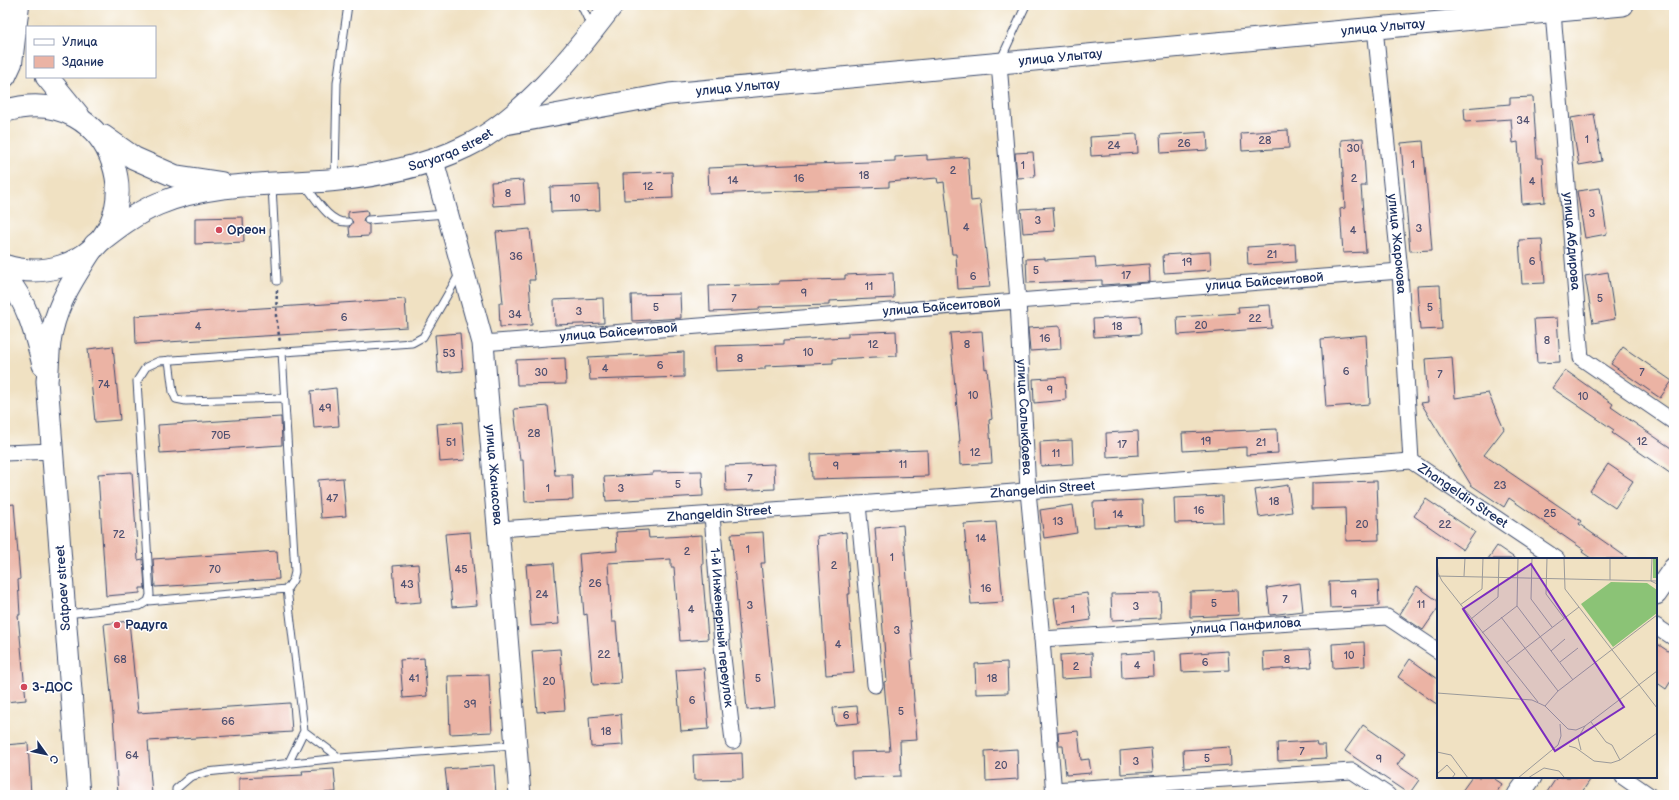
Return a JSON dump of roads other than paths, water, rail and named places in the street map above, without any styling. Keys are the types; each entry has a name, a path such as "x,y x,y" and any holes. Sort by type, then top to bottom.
{"main road":[{"path":"5,76 11,63 18,5"},
{"path":"25,5 29,26"},
{"name":"Saryarqa street","path":"234,186 335,180 405,168 433,161 466,147 500,125 548,82 593,30 612,5"},
{"path":"48,78 73,111 105,144 112,159 117,177 117,195 114,214 107,229 95,245"},
{"path":"5,111 20,107 40,106 58,109 77,117 134,158 175,176 234,186"},
{"path":"5,266 27,271 49,270 71,263 83,256 122,224 158,204 192,194 234,186"}],"street":[{"name":"улица Улытау","path":"500,125 669,94 1374,28 1554,8 1623,5"},
{"name":"улица Абдирова","path":"1554,8 1581,358 1674,422"},
{"name":"улица Жарокова","path":"1374,28 1400,271 1411,461"},
{"name":"улица Салыкбаева","path":"999,63 1018,301 1028,491 1042,639 1053,792"},
{"name":"улица Жанасова","path":"433,161 483,343 520,795"},
{"path":"47,381 52,332 59,306 70,284 95,245"},
{"name":"улица Байсеитовой","path":"483,343 1400,271"},
{"path":"5,276 16,288 33,325 47,381"},
{"name":"Satpaev street","path":"47,381 80,795"},
{"path":"5,453 53,451"},
{"name":"Zhangeldin Street","path":"498,530 858,504 1411,461 1556,558"},
{"path":"858,504 874,685"},
{"name":"1-й Инженерный переулок","path":"712,515 723,657 733,741"},
{"path":"1657,593 1674,568"},
{"name":"улица Панфилова","path":"1042,639 1387,617 1437,650"},
{"path":"1657,627 1674,638"},
{"path":"1053,792 1352,771 1388,795"},
{"path":"1518,795 1530,778"},
{"path":"1624,778 1649,795"}],"lane":[{"path":"335,180 337,83 348,5"},
{"path":"581,5 593,30"},
{"path":"999,63 1026,5"},
{"path":"302,182 327,213 341,222 348,222"},
{"path":"272,183 277,281"},
{"path":"368,220 448,214"},
{"path":"148,601 150,595 137,381 146,367 159,361 169,360 412,343 423,336 463,267"},
{"path":"282,352 295,572 293,580 287,589 304,732 288,764"},
{"path":"169,360 173,392 176,399 186,401 284,398"},
{"path":"66,614 140,606 148,601 287,589"},
{"path":"304,732 340,758"},
{"path":"176,795 176,789 190,777 207,772 340,758 516,745"}],"place":[{"name":"Ореон","path":"219,230"},
{"name":"Радуга","path":"117,625"},
{"name":"3-ДОС","path":"24,687"}]}
